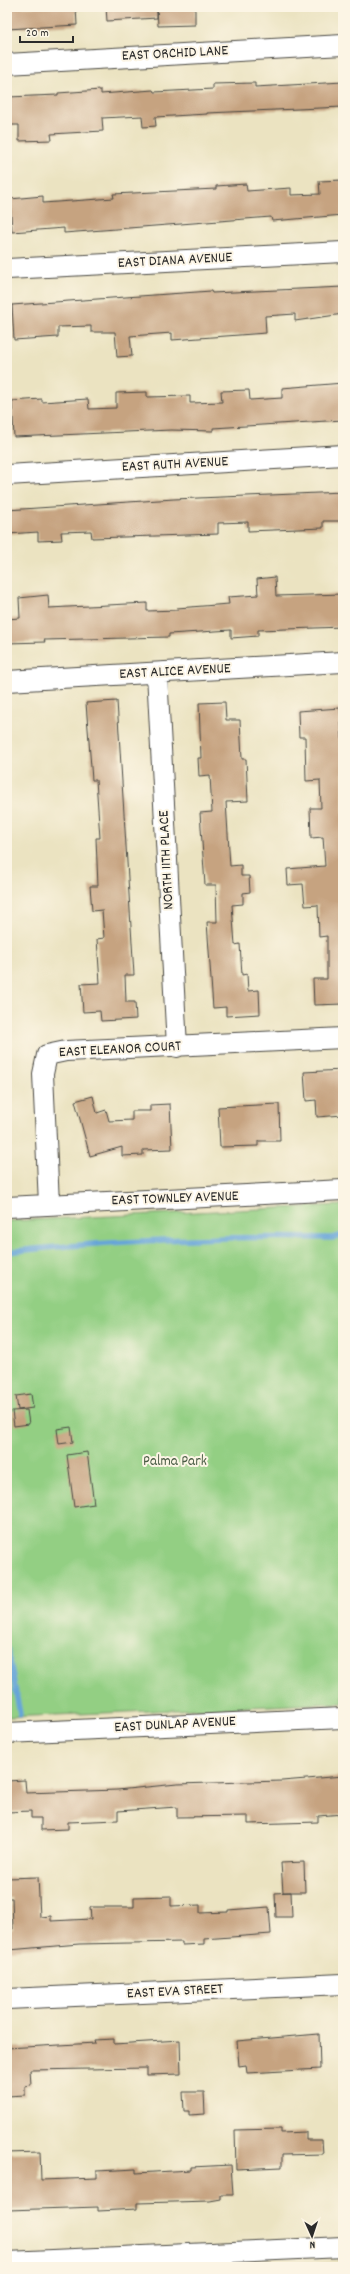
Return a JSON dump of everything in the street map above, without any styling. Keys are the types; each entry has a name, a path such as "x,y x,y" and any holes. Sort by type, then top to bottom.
{"street":[{"name":"EAST ORCHID LANE","path":"7,64 343,45"},
{"name":"EAST DIANA AVENUE","path":"7,269 343,252"},
{"name":"EAST RUTH AVENUE","path":"7,475 343,455"},
{"name":"EAST ALICE AVENUE","path":"7,681 343,662"},
{"name":"NORTH 11TH PLACE","path":"157,673 177,1047"},
{"name":"EAST ELEANOR COURT","path":"49,1204 43,1074 46,1055 66,1051 177,1047 343,1038"},
{"name":"EAST TOWNLEY AVENUE","path":"7,1207 343,1190"},
{"name":"EAST DUNLAP AVENUE","path":"7,1733 343,1718"},
{"name":"EAST EVA STREET","path":"7,1999 343,1984"},
{"path":"7,2262 343,2247"}],"green space":[{"name":"Palma Park","path":"343,1205 343,1703 7,1717 7,1221"}],"building":[{"path":"7,7 76,7 77,25 7,29"},
{"path":"106,7 157,7 157,18 107,21"},
{"path":"157,7 195,7 195,25 158,26"},
{"path":"343,82 343,107 207,113 155,117 156,126 143,127 142,116 102,118 103,131 51,134 52,140 19,141 19,125 8,125 8,97 58,95 58,93 101,90 101,94 153,90 154,92 213,89 213,84 255,83 255,87"},
{"path":"343,180 343,215 272,221 271,217 64,233 64,228 12,232 10,199 43,196 43,203 114,198 113,194 216,189 216,186 246,184 247,191 291,188 291,195 320,194 319,181"},
{"path":"343,287 343,314 295,321 295,314 265,316 266,333 172,340 172,333 130,336 132,356 117,357 115,332 91,332 91,326 58,327 58,337 14,340 12,305 211,291 212,293"},
{"path":"343,383 343,420 213,428 213,431 171,430 14,437 12,401 42,399 42,402 88,399 89,409 116,408 116,393 147,392 147,397 190,396 190,403 222,402 221,391 249,390 250,400 282,398 282,388"},
{"path":"343,492 343,521 323,521 323,528 248,531 248,522 218,523 218,534 92,538 91,531 61,532 62,540 38,541 38,532 7,534 7,510 174,499"},
{"path":"275,577 276,596 343,594 343,627 258,630 258,636 231,638 231,630 169,634 169,637 44,640 45,642 7,643 7,619 20,618 19,598 48,595 49,608 147,603 147,611 178,610 177,608 229,604 228,597 258,595 257,579"},
{"path":"117,701 134,975 125,975 126,1002 135,1002 136,1019 101,1021 100,1011 83,1012 81,984 100,983 97,939 104,938 102,910 92,911 90,886 98,886 96,838 100,838 96,780 92,780 86,703"},
{"path":"225,702 226,720 240,720 242,759 246,759 248,801 226,802 230,866 241,865 241,876 249,876 250,892 243,893 243,904 232,905 235,945 240,944 242,975 247,974 248,991 259,990 260,1014 226,1016 226,1007 213,1008 207,922 217,922 216,885 205,885 200,813 212,812 210,775 199,776 198,758 201,758 199,703"},
{"path":"340,708 343,753 343,1004 314,1005 313,979 327,979 327,936 319,937 318,905 305,906 303,884 288,885 287,869 325,866 323,837 311,838 310,808 321,808 320,780 306,781 305,737 299,737 298,711"},
{"path":"343,1070 343,1115 317,1117 316,1100 306,1101 304,1072"},
{"path":"93,1096 97,1113 106,1110 109,1121 132,1120 132,1111 150,1111 150,1105 170,1104 172,1149 143,1150 143,1155 122,1156 122,1147 90,1156 75,1101"},
{"path":"279,1104 280,1141 258,1141 258,1146 220,1147 218,1107"},
{"path":"31,1394 33,1408 18,1410 16,1396"},
{"path":"27,1410 29,1424 14,1426 12,1411"},
{"path":"71,1427 73,1442 59,1444 57,1429"},
{"path":"87,1452 94,1504 74,1507 67,1455"},
{"path":"343,1776 343,1814 318,1816 318,1822 248,1824 248,1816 177,1817 177,1807 118,1811 118,1820 68,1822 68,1829 41,1830 41,1818 31,1818 31,1811 7,1812 7,1781 25,1780 26,1793 117,1790 177,1784 282,1781"},
{"path":"304,1862 305,1892 283,1892 281,1863"},
{"path":"38,1877 40,1917 51,1916 51,1921 91,1919 90,1907 134,1907 134,1897 171,1896 171,1906 200,1905 200,1913 228,1912 228,1910 269,1907 271,1934 204,1939 204,1944 182,1945 182,1942 79,1944 9,1950 8,1930 13,1929 12,1898 8,1898 7,1878"},
{"path":"291,1892 292,1917 276,1917 275,1893"},
{"path":"319,2034 320,2069 247,2073 246,2065 239,2066 237,2041"},
{"path":"114,2039 114,2044 180,2040 181,2074 147,2075 147,2068 30,2070 31,2085 25,2086 25,2095 7,2096 7,2048 95,2043 94,2040"},
{"path":"183,2092 204,2092 205,2114 189,2115 189,2111 184,2111"},
{"path":"281,2129 281,2133 306,2132 306,2140 322,2140 323,2154 282,2155 282,2167 236,2169 235,2130"},
{"path":"40,2152 41,2180 97,2178 97,2171 136,2169 136,2173 191,2170 191,2167 231,2165 233,2195 221,2195 221,2199 210,2201 137,2203 137,2209 98,2211 98,2207 8,2210 7,2153"}],"waterway":[{"path":"7,1252 88,1244 210,1238 332,1238 343,1235"},
{"path":"7,1646 20,1714"}]}
